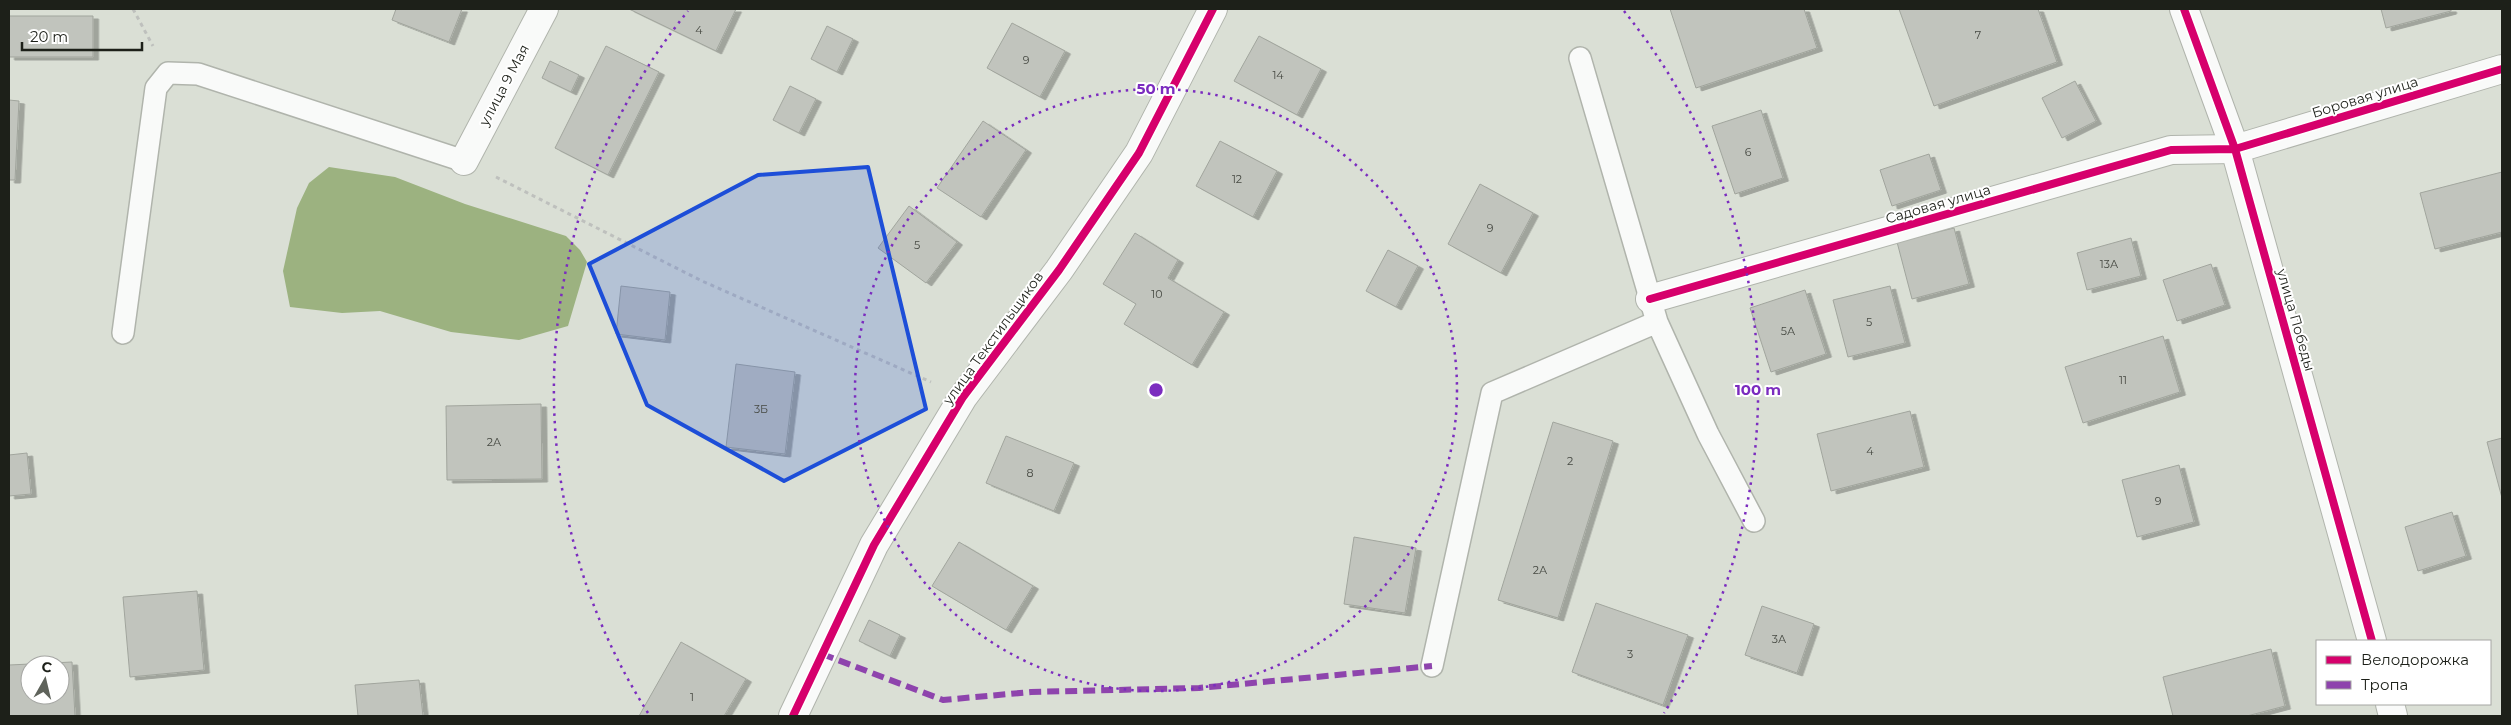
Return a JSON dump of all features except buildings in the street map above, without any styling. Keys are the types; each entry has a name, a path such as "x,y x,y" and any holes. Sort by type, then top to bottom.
{"street":[{"name":"улица 9 Мая","path":"464,161 544,9"},
{"name":"улица Текстильщиков","path":"793,716 874,545 963,397 1059,270 1139,153 1214,9"},
{"name":"улица Победы","path":"2184,9 2235,149 2372,640"},
{"name":"Боровая улица","path":"2235,149 2502,69"},
{"name":"Садовая улица","path":"1654,310 2171,150 2235,149"}],"lane":[{"path":"1580,58 1654,310 1708,434 1754,521"},
{"path":"123,333 156,88 168,73 198,74 464,161"},
{"path":"1432,666 1492,393 1654,310"}],"path":[{"path":"133,9 168,73"},
{"path":"464,161 702,281 963,397"}],"highlighted area":[{"path":"868,167 926,409 784,481 647,405 589,264 758,175"}],"shaded area":[{"path":"329,167 395,177 465,204 566,236 580,250 587,262 568,326 519,340 451,332 380,311 342,313 290,307 283,271 297,208 309,183"}],"marked path":[{"path":"822,654 943,700 1031,692 1199,688 1432,666"}],"cycle path":[{"path":"793,716 874,545 963,397 1059,270 1139,153 1213,9"},
{"path":"2184,9 2235,149 2372,640"},
{"path":"1650,299 2171,150 2235,149 2502,69"}]}
